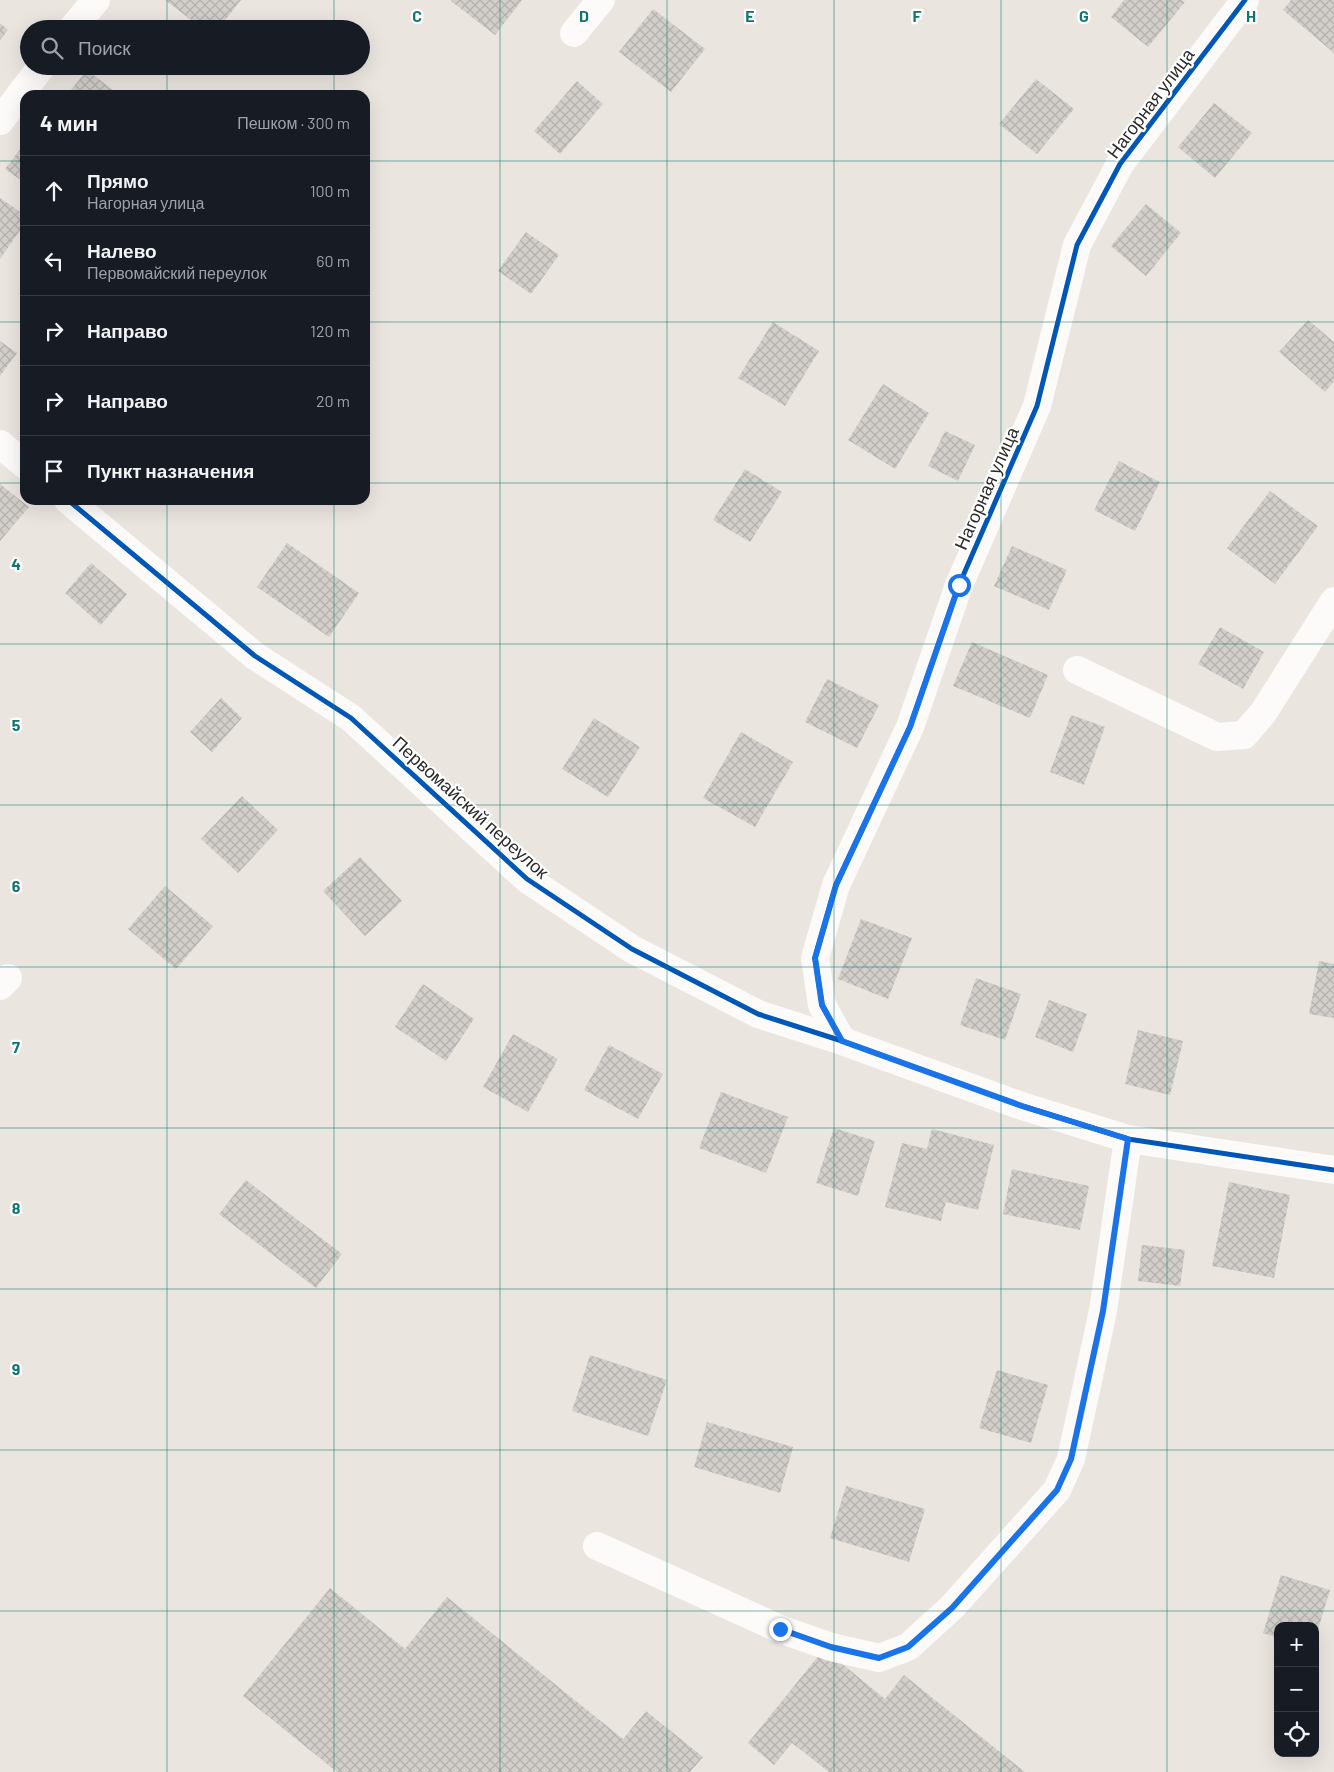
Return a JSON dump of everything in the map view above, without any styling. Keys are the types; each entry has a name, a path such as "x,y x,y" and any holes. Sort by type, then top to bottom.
{"street":[{"path":"79,20 96,0"},
{"path":"574,34 600,0"},
{"name":"Нагорная улица","path":"842,1041 822,1005 815,958 836,885 910,727 959,585 1037,406 1077,245 1120,164 1245,0"},
{"path":"24,90 35,75"},
{"path":"0,121 20,95"},
{"path":"0,444 20,461"},
{"name":"Первомайский переулок","path":"74,505 255,656 351,718 527,879 640,954 758,1014 842,1041 1022,1106 1128,1139 1334,1170"},
{"path":"1077,670 1217,738 1244,735 1263,713 1334,601"},
{"path":"597,1546 780,1629 831,1647 879,1658 908,1647 952,1608 1057,1490 1071,1459 1103,1311 1128,1139"}],"building":[{"path":"165,0 241,0 225,20 191,20"},
{"path":"451,0 522,0 495,35"},
{"path":"1124,0 1182,0 1185,2 1148,47 1111,17"},
{"path":"1291,0 1334,0 1334,53 1283,10"},
{"path":"653,9 705,49 671,92 619,52"},
{"path":"0,23 8,30 0,40"},
{"path":"83,75 93,75 113,90 71,90"},
{"path":"1036,79 1074,109 1037,154 999,124"},
{"path":"577,81 603,104 560,154 534,131"},
{"path":"1214,103 1252,133 1215,178 1178,147"},
{"path":"20,150 20,180 5,169"},
{"path":"0,198 20,212 20,230 0,259"},
{"path":"1146,204 1181,233 1146,276 1111,246"},
{"path":"526,232 559,255 531,294 498,271"},
{"path":"1308,320 1334,342 1334,381 1325,392 1279,352"},
{"path":"773,322 819,351 785,406 738,378"},
{"path":"0,341 17,353 0,376"},
{"path":"883,384 929,413 895,469 848,440"},
{"path":"945,431 975,445 958,481 928,466"},
{"path":"1119,461 1160,482 1135,531 1094,510"},
{"path":"745,469 782,492 750,542 713,520"},
{"path":"0,484 20,500 20,505 29,507 0,541"},
{"path":"1270,491 1318,526 1275,584 1227,548"},
{"path":"287,543 359,593 329,637 257,587"},
{"path":"1012,546 1067,570 1049,610 994,586"},
{"path":"91,563 127,594 101,625 65,593"},
{"path":"1220,627 1264,652 1243,689 1198,664"},
{"path":"972,642 1048,675 1030,718 953,686"},
{"path":"827,679 879,705 857,748 805,722"},
{"path":"221,698 242,718 212,752 190,732"},
{"path":"1071,715 1105,727 1084,785 1050,772"},
{"path":"594,718 640,747 608,797 562,769"},
{"path":"741,732 793,762 755,827 703,798"},
{"path":"242,796 278,830 238,873 201,839"},
{"path":"360,857 402,901 365,936 323,891"},
{"path":"165,886 213,926 176,969 128,929"},
{"path":"861,919 912,938 888,999 838,979"},
{"path":"1319,961 1334,964 1334,1018 1309,1014"},
{"path":"976,978 1021,994 1005,1040 960,1025"},
{"path":"423,984 474,1019 446,1061 395,1027"},
{"path":"1049,1000 1087,1014 1073,1052 1035,1037"},
{"path":"1138,1030 1183,1041 1170,1095 1125,1084"},
{"path":"513,1034 558,1059 528,1112 483,1087"},
{"path":"609,1045 663,1074 638,1119 584,1090"},
{"path":"721,1092 788,1117 766,1173 699,1148"},
{"path":"834,1128 875,1141 858,1196 816,1183"},
{"path":"932,1129 994,1145 978,1210 946,1202 941,1221 885,1207 902,1143 927,1149"},
{"path":"1012,1169 1089,1186 1080,1230 1003,1214"},
{"path":"246,1180 342,1254 316,1288 219,1214"},
{"path":"1229,1182 1290,1195 1274,1278 1212,1266"},
{"path":"1142,1245 1185,1250 1180,1286 1138,1281"},
{"path":"590,1355 667,1380 648,1436 572,1411"},
{"path":"997,1370 1048,1385 1031,1443 979,1428"},
{"path":"707,1422 793,1447 780,1493 694,1467"},
{"path":"846,1486 925,1509 909,1562 830,1538"},
{"path":"1281,1575 1330,1590 1319,1626 1319,1622 1274,1622 1274,1637 1263,1633"},
{"path":"330,1588 405,1649 447,1597 623,1739 646,1711 703,1757 690,1772 337,1772 243,1696"},
{"path":"824,1649 885,1699 904,1675 1025,1772 829,1772 792,1743 774,1765 748,1743"}],"cycle path":[{"path":"842,1041 822,1005 815,958 836,885 910,727 959,585 1037,406 1077,245 1120,164 1245,0"},
{"path":"74,505 255,656 351,718 527,879 632,949 758,1014 842,1041 1022,1106 1128,1139 1334,1170"}],"route":[{"path":"780,1629 831,1647 879,1658 908,1647 952,1608 1057,1490 1071,1459 1103,1311 1128,1139 1022,1106 842,1041 822,1005 815,958 836,885 910,727 959,585"}]}
